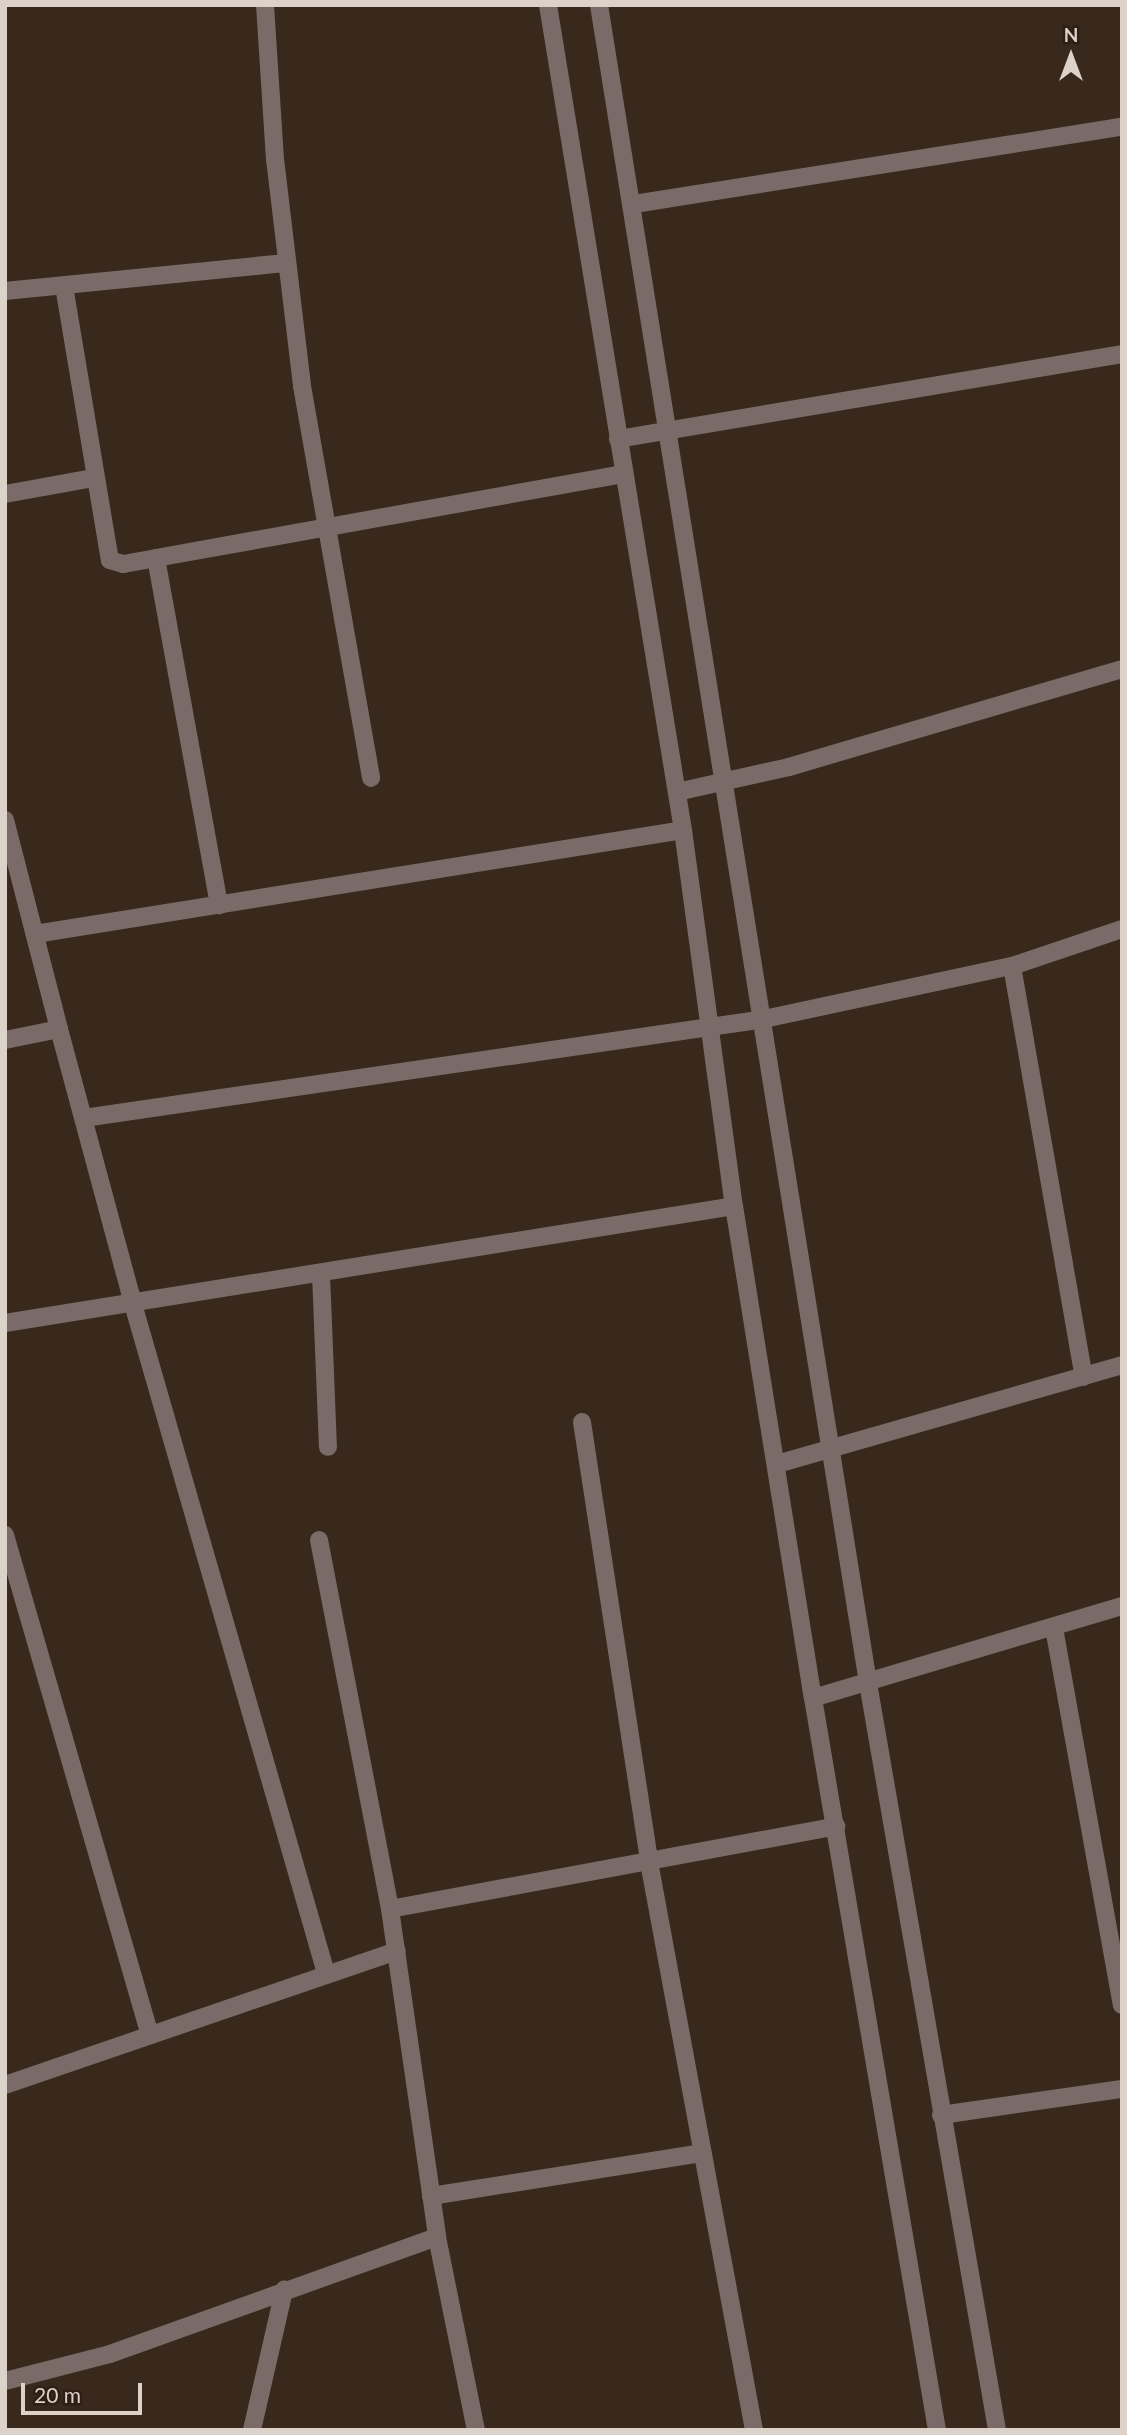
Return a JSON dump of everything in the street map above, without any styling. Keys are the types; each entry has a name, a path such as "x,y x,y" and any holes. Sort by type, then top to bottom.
{"street":[{"path":"265,5 275,159 302,386 370,778"},
{"path":"548,5 683,830 734,1206 778,1464 813,1698 937,2430"},
{"path":"599,5 634,204 868,1683 997,2430"},
{"path":"634,204 1122,127"},
{"path":"5,291 288,263"},
{"path":"64,286 93,478 110,560 123,564 623,474"},
{"path":"618,439 1122,354"},
{"path":"5,494 93,478"},
{"path":"156,558 219,905"},
{"path":"677,792 725,782 1122,669"},
{"path":"5,820 133,1304 326,1973"},
{"path":"35,934 683,830"},
{"path":"84,1118 764,1020 1012,966 1122,929"},
{"path":"1012,966 1084,1377"},
{"path":"5,1040 60,1029"},
{"path":"5,1323 734,1206"},
{"path":"321,1274 328,1447"},
{"path":"778,1464 1122,1365"},
{"path":"582,1422 649,1862 754,2430"},
{"path":"5,1535 149,2032"},
{"path":"319,1540 390,1909 430,2196 476,2430"},
{"path":"813,1698 1122,1606"},
{"path":"1054,1628 1122,2005"},
{"path":"390,1909 836,1826"},
{"path":"5,2085 149,2032 397,1951"},
{"path":"941,2115 1122,2089"},
{"path":"430,2196 703,2153"},
{"path":"5,2381 110,2354 437,2237"},
{"path":"252,2430 284,2290"}]}
